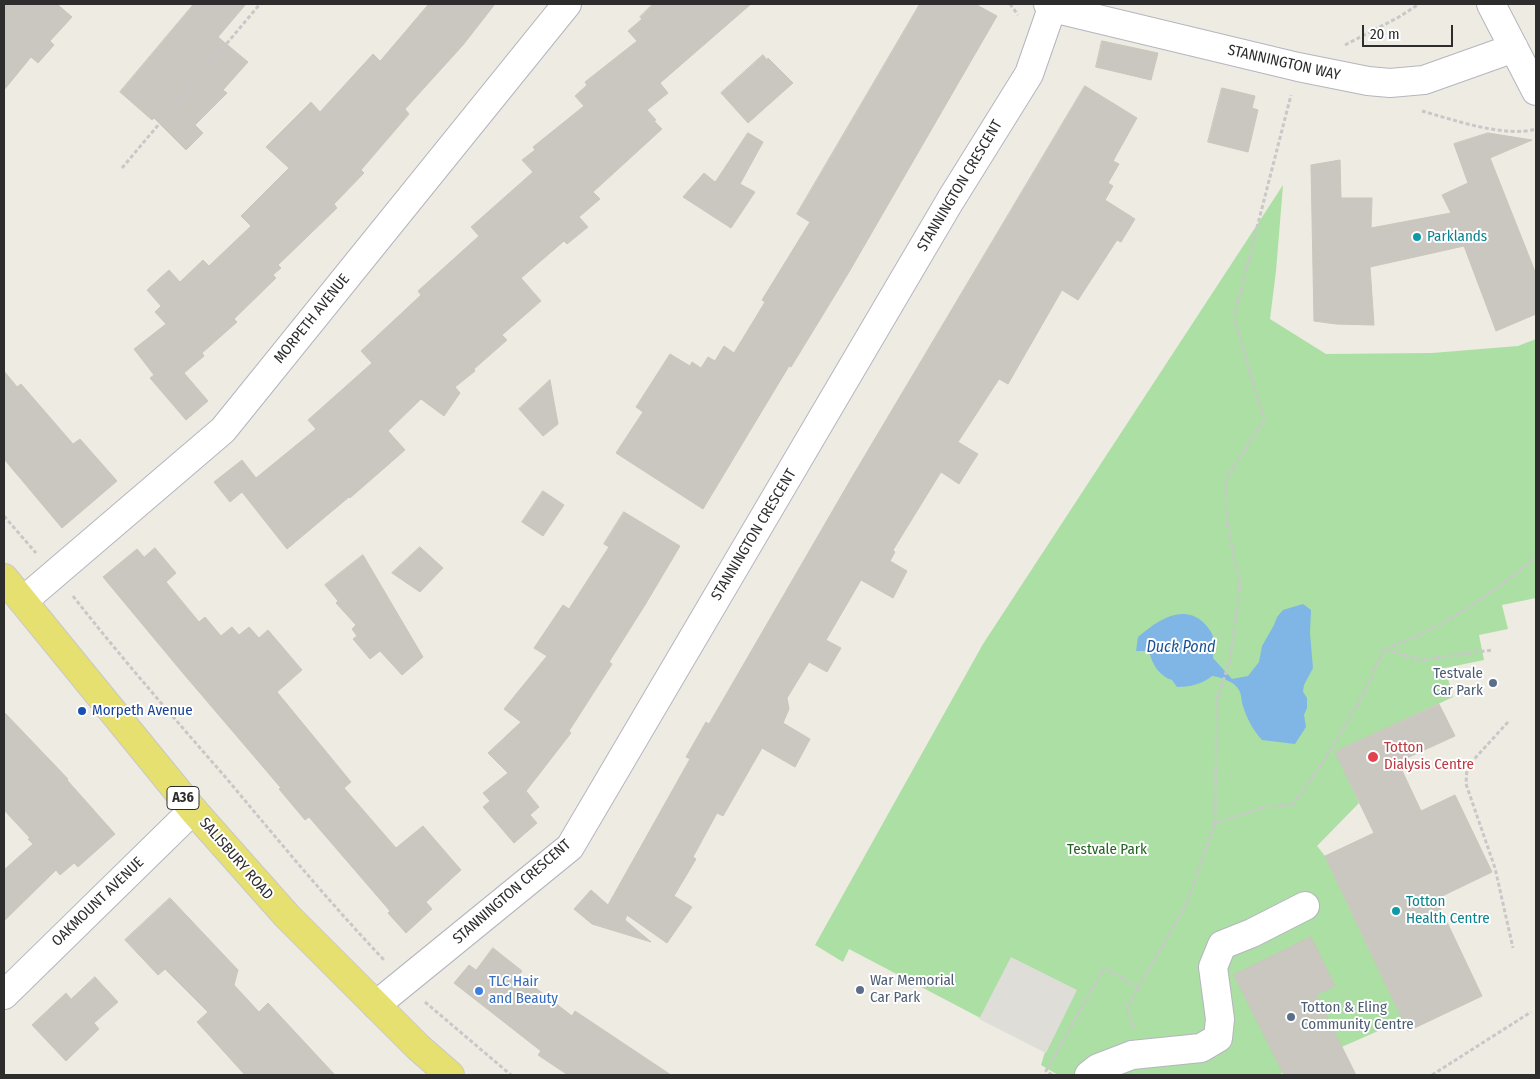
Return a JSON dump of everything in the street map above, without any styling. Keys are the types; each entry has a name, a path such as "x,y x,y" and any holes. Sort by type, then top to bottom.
{"main road":[{"name":"SALISBURY ROAD","path":"4,578 193,810 287,916 418,1047 450,1075"}],"street":[{"name":"MORPETH AVENUE","path":"23,601 223,430 567,4"},
{"path":"1491,4 1536,91"},
{"name":"STANNINGTON WAY","path":"1050,6 1298,67 1368,81 1390,83 1437,77 1514,48"},
{"name":"STANNINGTON CRESCENT","path":"376,1005 570,847 950,201 1029,74 1050,6"},
{"name":"OAKMOUNT AVENUE","path":"4,995 193,810"},
{"path":"1089,1075 1098,1068 1132,1055 1201,1048 1218,1038 1220,1019 1214,967 1222,945 1252,933 1305,906"}],"path":[{"path":"122,168 260,4"},
{"path":"1338,48 1399,17 1419,4"},
{"path":"1148,1053 1126,1009 1188,903 1214,823 1217,700 1230,660 1240,586 1227,522 1226,479 1264,420 1234,317 1298,67"},
{"path":"1414,109 1501,131 1526,132 1536,129"},
{"path":"4,516 55,574 140,680 227,780 299,867 352,926 429,1006 511,1075"},
{"path":"1214,823 1266,807 1293,804 1322,766 1367,688 1384,650 1428,630 1466,608 1518,572 1536,557"},
{"path":"1384,650 1421,660 1492,650"},
{"path":"1508,722 1467,767 1466,784 1495,868 1513,948"},
{"path":"1043,1075 1104,968 1138,987"},
{"path":"1432,1075 1531,1012"},
{"path":"1046,1071 1052,1075"}],"green space":[{"name":"Testvale Park","path":"1283,185 1270,319 1326,354 1432,353 1518,346 1536,339 1536,598 1502,605 1508,629 1479,635 1484,660 1445,668 1453,697 1336,752 1359,803 1317,846 1325,856 1403,1020 1278,1075 1058,1075 1041,1065 1045,1052 849,949 843,962 815,945 983,644"}],"shaded area":[{"path":"1011,957 1077,990 1046,1053 979,1019"}],"water":[{"name":"Duck Pond","path":"1303,604 1311,610 1310,633 1313,668 1304,685 1303,692 1307,698 1307,708 1304,715 1306,727 1295,744 1262,740 1248,720 1239,690 1231,682 1212,676 1196,684 1177,687 1172,680 1163,676 1157,669 1149,651 1136,651 1138,637 1169,617 1186,614 1203,622 1210,630 1213,638 1213,658 1232,679 1248,676 1259,662 1262,646 1277,617 1283,610"}],"building":[{"path":"4,4 57,4 72,17 50,41 54,45 38,63 31,57 4,90"},
{"path":"194,4 246,4 218,37 248,62 223,90 227,93 195,125 203,133 186,150 154,118 152,120 120,92"},
{"path":"429,4 495,4 463,45 405,109 409,114 361,170 364,173 334,204 337,208 278,265 281,268 273,275 276,278 234,319 237,322 202,353 204,356 184,373 208,401 186,420 150,378 154,375 134,349 166,324 155,312 161,306 147,290 169,270 180,282 203,260 209,266 251,226 241,216 289,168 266,147 311,102 320,112 373,54 380,61"},
{"path":"653,4 751,4 660,83 668,93 647,110 662,129 593,192 600,199 579,217 588,227 567,244 564,241 521,278 541,301 502,335 507,340 474,369 475,371 455,387 460,393 444,416 421,399 388,431 405,450 287,549 242,492 230,502 214,482 242,460 256,478 316,429 308,420 372,363 361,351 421,295 418,291 479,236 471,227 533,172 522,160 535,150 533,147 584,106 575,96 587,85 585,82 637,41 628,31 642,19 640,17"},
{"path":"920,4 975,4 997,16 849,272 791,367 789,366 703,509 616,453 643,412 636,407 670,354 690,366 692,362 701,368 708,357 715,361 724,346 734,353 765,302 762,300 810,222 797,214"},
{"path":"1102,41 1158,53 1151,80 1096,67"},
{"path":"763,55 793,83 748,123 721,93"},
{"path":"1085,86 1137,118 1113,161 1119,164 1108,183 1113,186 1105,200 1135,219 1121,242 1117,240 1078,300 1062,290 1008,384 999,379 958,442 978,454 959,484 941,472 893,550 895,552 890,561 907,571 893,598 861,580 826,640 841,648 827,672 809,662 787,698 789,709 783,723 810,739 795,767 762,748 723,816 717,813 693,857 696,859 674,896 692,907 667,943 627,915 625,920 651,942 592,924 574,909 591,890 608,905 690,759 686,757 706,722 709,724 851,479"},
{"path":"1222,88 1255,96 1252,108 1258,110 1248,152 1208,142"},
{"path":"748,133 763,142 740,184 755,192 731,228 683,197 704,173 715,182"},
{"name":"Parklands","path":"1488,133 1532,140 1490,158 1536,274 1536,314 1496,331 1464,246 1370,267 1374,325 1336,324 1314,321 1311,165 1340,160 1341,198 1372,198 1371,228 1451,213 1442,195 1468,183 1454,144"},
{"path":"4,371 17,387 21,384 73,444 80,439 117,481 62,528 4,459"},
{"path":"550,380 558,424 543,436 519,409"},
{"path":"543,491 564,505 543,536 522,522"},
{"path":"624,512 680,546 609,662 612,664 569,731 571,733 526,791 539,807 530,815 537,823 514,843 483,807 490,801 483,793 508,773 488,753 521,722 504,709 547,656 534,648 563,605 569,609 609,547 604,544"},
{"path":"420,547 443,568 420,592 392,573"},
{"path":"155,548 176,573 166,582 199,622 205,617 221,636 232,627 239,635 249,627 259,638 268,630 302,670 277,692 351,782 344,788 396,848 423,826 461,870 426,902 432,909 406,933 388,913 390,911 309,817 305,820 279,789 281,788 103,577 137,549 144,557"},
{"path":"363,555 423,657 402,675 380,651 370,659 353,639 357,636 352,629 356,625 336,603 338,601 325,585"},
{"name":"Totton Health Centre","path":"1439,704 1455,736 1398,762 1421,811 1455,795 1492,872 1436,899 1482,996 1408,1031 1325,856 1374,833 1335,752"},
{"path":"4,712 68,779 115,834 78,867 74,863 60,875 56,870 4,921 4,870 33,844 28,839 30,838 4,810"},
{"path":"170,898 238,970 234,985 259,1012 268,1003 335,1075 245,1075 197,1022 208,1012 165,969 158,975 125,940"},
{"name":"Totton & Eling Community Centre","path":"1311,937 1335,986 1316,995 1356,1075 1284,1075 1234,975"},
{"path":"493,948 522,971 519,975 572,1016 575,1011 671,1075 568,1075 538,1055 541,1051 454,983 469,965 476,970"},
{"path":"95,977 118,1002 94,1023 99,1029 66,1061 32,1025 66,993 71,999"}],"place":[{"name":"Parklands","path":"1417,237"},
{"name":"Testvale Car Park","path":"1493,683"},
{"name":"Morpeth Avenue","path":"82,711"},
{"name":"Totton Dialysis Centre","path":"1373,757"},
{"name":"Totton Health Centre","path":"1396,911"},
{"name":"War Memorial Car Park","path":"860,990"},
{"name":"TLC Hair and Beauty","path":"479,991"},
{"name":"Totton & Eling Community Centre","path":"1291,1017"}]}
